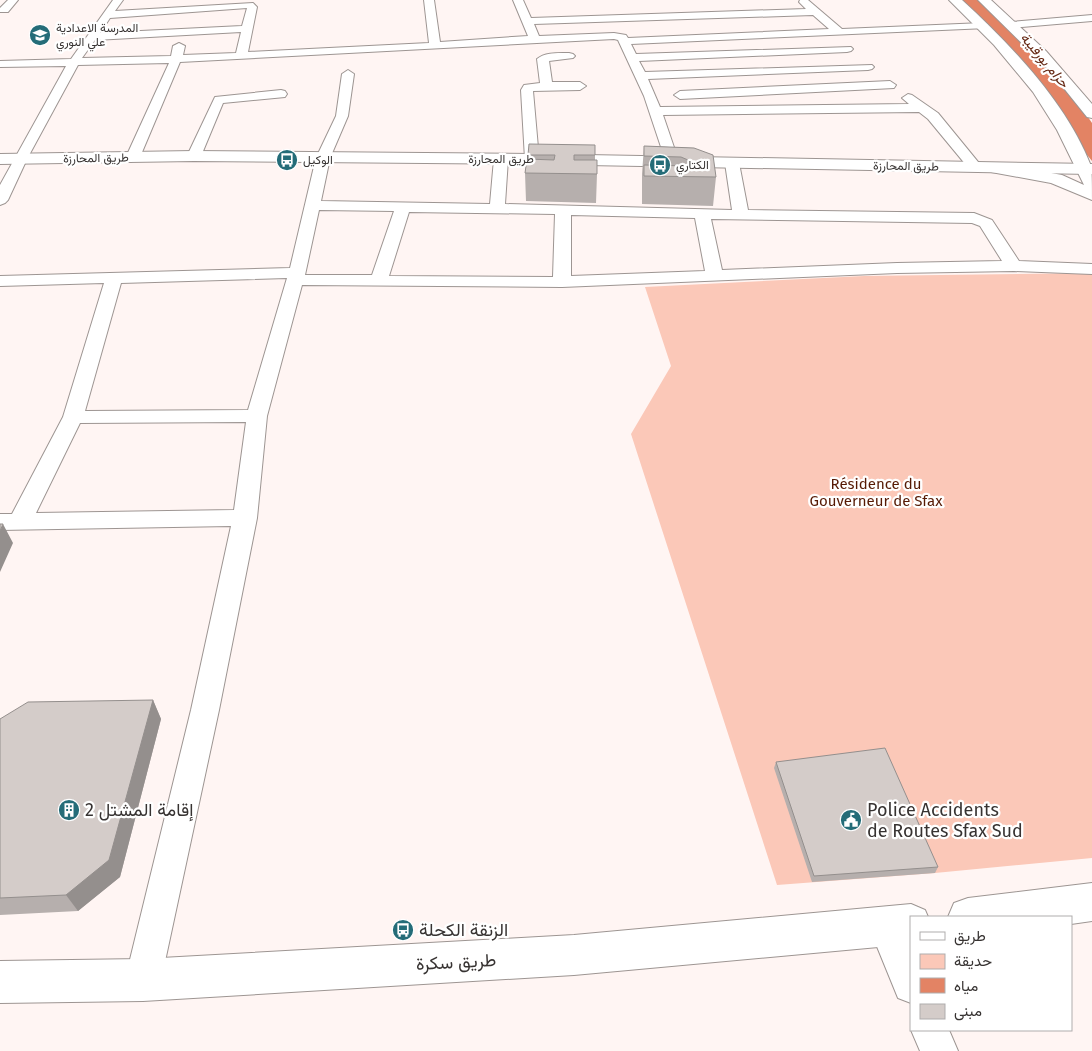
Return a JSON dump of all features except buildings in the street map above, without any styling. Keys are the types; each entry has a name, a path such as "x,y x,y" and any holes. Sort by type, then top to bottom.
{"main road":[{"path":"954,0 983,26 1035,86 1060,121 1075,150 1089,169 1092,184"},
{"path":"984,0 1012,25 1067,82 1092,114"},
{"path":"1036,169 1061,163 1075,150"},
{"name":"طريق المحارزة","path":"0,159 194,156 532,159 1089,169"},
{"path":"997,168 1056,179 1092,195"},
{"path":"976,916 1092,902"},
{"name":"طريق سكرة","path":"0,982 143,980 574,955 899,926"}],"street":[{"path":"4,10 14,0"},
{"path":"0,200 20,158 74,62 118,0"},
{"path":"429,0 435,46"},
{"path":"518,0 535,39"},
{"path":"802,0 816,12 847,49 890,86 933,116 976,168"},
{"path":"108,14 250,6 252,7 241,56"},
{"path":"526,21 816,12"},
{"path":"1012,25 1092,18"},
{"path":"624,41 983,26"},
{"path":"92,38 247,29"},
{"path":"133,157 176,60 182,32"},
{"path":"0,64 176,60 535,39 621,36 641,76 660,96 890,86"},
{"path":"632,58 847,49"},
{"path":"546,86 543,59 569,56"},
{"path":"641,76 868,67"},
{"path":"143,980 205,710 245,518 257,416 296,276 323,158 342,116 348,74"},
{"path":"532,159 527,90 533,87 546,86 580,86"},
{"path":"194,156 216,103 219,100 282,94"},
{"path":"660,96 656,111 672,162"},
{"path":"656,111 921,108"},
{"path":"497,208 501,159"},
{"path":"732,163 741,215"},
{"path":"311,205 741,215 974,218 986,224 1014,266"},
{"path":"379,280 403,207"},
{"path":"562,282 563,210"},
{"path":"702,214 715,277"},
{"path":"0,281 296,276 379,280 562,282 870,269 1014,266 1092,269"},
{"path":"10,521 73,418 114,278"},
{"path":"73,418 257,416"},
{"path":"10,521 245,518"},
{"path":"899,926 910,980"},
{"path":"930,1031 938,1051"}],"green space":[{"name":"Résidence du Gouverneur de Sfax","path":"1092,273 1092,858 935,873 777,885 631,434 671,366 645,287 864,276"}],"water":[{"path":"960,0 980,0 1029,46 1081,107 1092,123 1092,161"}],"place":[{"name":"المدرسة الاعدادية علي النوري","path":"40,35"},
{"name":"الوكيل","path":"287,160"},
{"name":"الكتاري","path":"660,165"},
{"name":"إقامة المشتل 2","path":"69,810"},
{"name":"Police Accidents de Routes Sfax Sud","path":"851,820"},
{"name":"الزنقة الكحلة","path":"403,930"}],"water label":[{"name":"حزام بورقيبة","path":"1045,60"}]}
